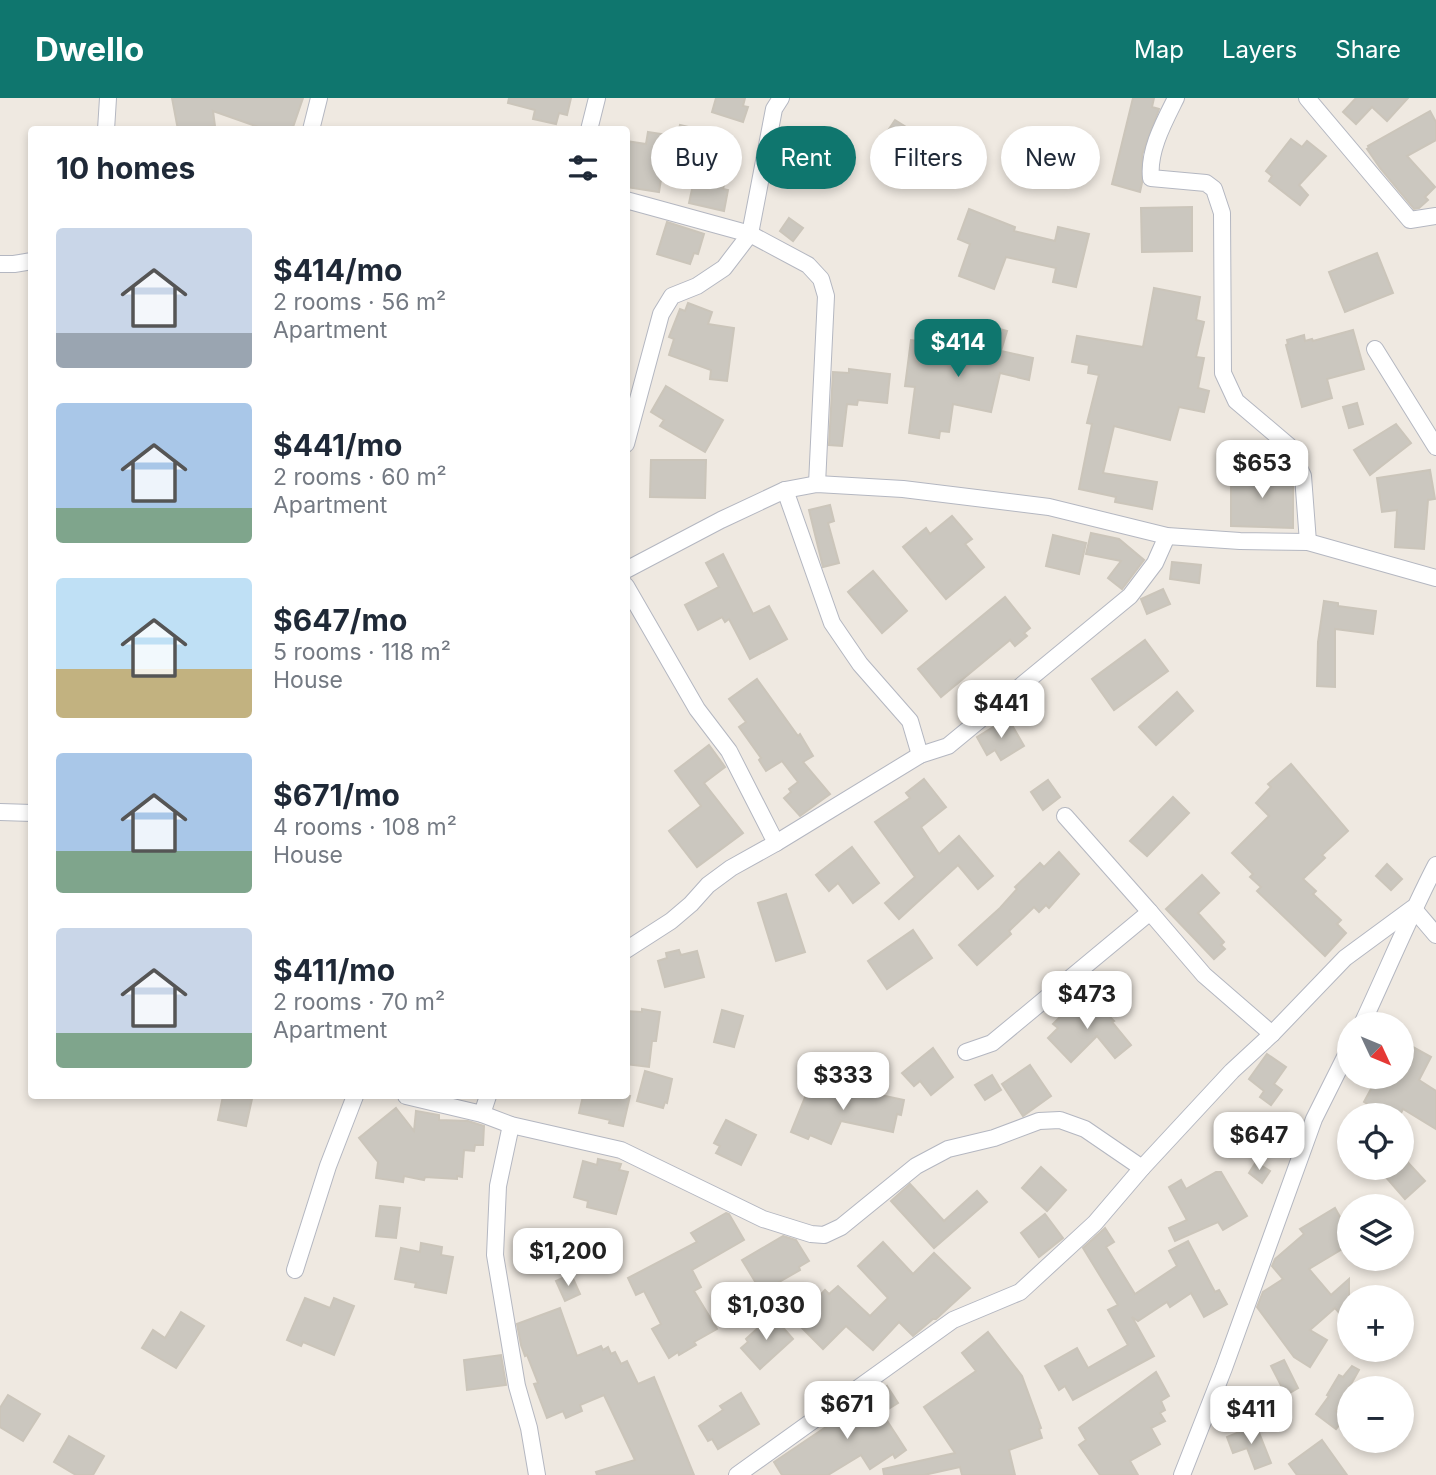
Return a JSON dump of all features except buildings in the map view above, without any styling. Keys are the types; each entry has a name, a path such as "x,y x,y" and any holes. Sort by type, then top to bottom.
{"street":[{"path":"106,126 108,98"},
{"path":"312,126 319,98"},
{"path":"590,126 597,98"},
{"path":"630,429 661,314 671,296 697,286 724,268 750,234 774,110 781,98"},
{"path":"1176,98 1162,125 1152,156 1151,178 1206,183 1214,189 1222,213 1223,373 1236,401 1288,445 1303,476 1308,542"},
{"path":"1307,98 1410,220 1436,216"},
{"path":"630,201 750,234 808,265 821,279 826,296 817,484"},
{"path":"0,264 28,262"},
{"path":"1375,349 1436,447"},
{"path":"630,568 785,490 817,484 903,489 1049,507 1167,536 1308,542 1436,578"},
{"path":"785,490 832,623 860,664 909,721 920,754"},
{"path":"630,947 671,921 708,885 731,868 920,754 947,746 1130,596 1155,563 1167,536"},
{"path":"630,593 697,709 729,751 776,842"},
{"path":"0,812 28,813"},
{"path":"1065,816 1204,975 1272,1034"},
{"path":"1368,1012 1413,908 1436,865"},
{"path":"1413,908 1436,936"},
{"path":"737,1475 953,1320 1020,1292 1096,1223 1142,1168 1233,1071 1345,958 1413,908"},
{"path":"966,1052 992,1042 1150,912"},
{"path":"1182,1475 1224,1368 1314,1119 1337,1073"},
{"path":"295,1270 328,1166 354,1099"},
{"path":"419,1099 482,1114 511,1125 621,1150 763,1219 811,1234 824,1235 841,1227 916,1166 948,1149 994,1138 1039,1121 1060,1120 1084,1129 1142,1168"},
{"path":"482,1114 487,1099"},
{"path":"511,1125 498,1186 495,1255 517,1386 529,1428 537,1475"}]}
